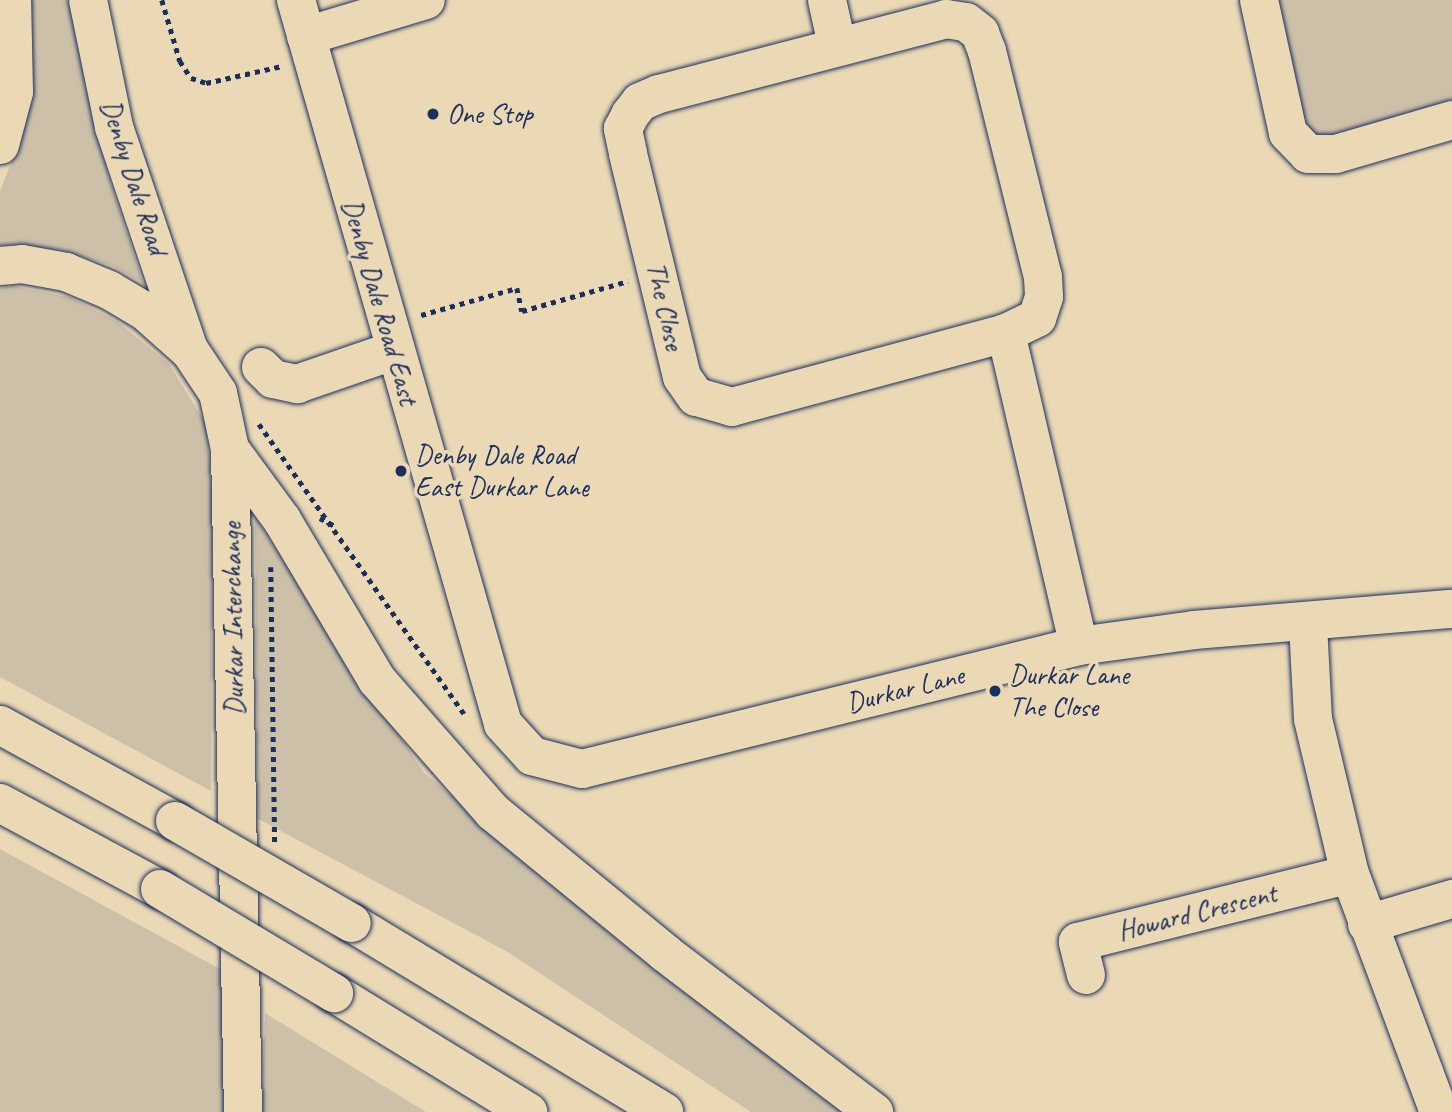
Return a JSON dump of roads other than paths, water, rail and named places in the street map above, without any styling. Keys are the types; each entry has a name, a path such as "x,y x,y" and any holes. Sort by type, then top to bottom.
{"main road":[{"path":"0,145 14,92 12,0"},
{"name":"Denby Dale Road","path":"88,0 114,127 190,351"},
{"name":"Denby Dale Road East","path":"296,0 390,338 486,723"},
{"path":"309,48 426,0"},
{"path":"827,0 837,46"},
{"path":"1259,0 1288,132 1308,154 1336,154 1452,120"},
{"name":"The Close","path":"946,19 967,22 979,33 1043,277 1044,297 1037,317 1006,333 732,407 713,405 696,397 682,377 623,129 640,102 837,46 946,19"},
{"name":"Durkar Interchange","path":"0,266 22,264 66,272 110,290 146,312 190,351 218,393 230,449 243,1112"},
{"path":"1006,333 1079,646"},
{"path":"261,367 273,379 297,384 390,338"},
{"path":"230,449 282,520 377,680 493,812 665,953 874,1112"},
{"name":"Durkar Lane","path":"486,723 532,756 582,769 1079,646 1195,630 1308,624 1394,599 1452,609"},
{"path":"1308,624 1313,719 1350,874 1438,1109"},
{"path":"0,725 175,821 352,923 664,1112"},
{"path":"0,803 160,889 528,1112"},
{"name":"Howard Crescent","path":"1086,975 1078,942 1350,874"},
{"path":"1367,924 1452,899"}],"place":[{"name":"One Stop","path":"433,114"},
{"name":"Denby Dale Road East Durkar Lane","path":"401,471"},
{"name":"Durkar Lane The Close","path":"995,691"}]}
